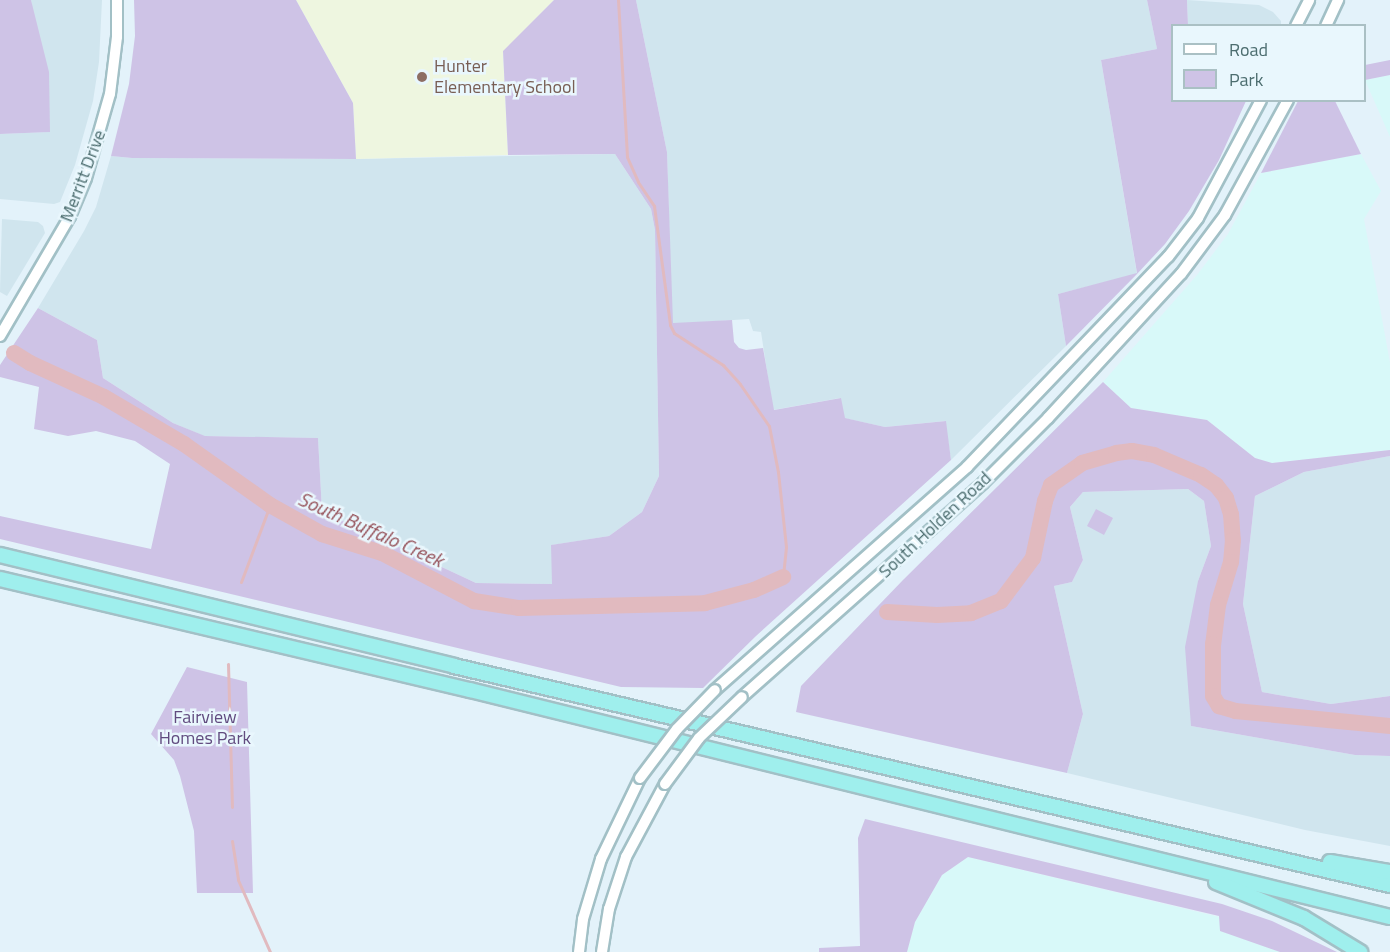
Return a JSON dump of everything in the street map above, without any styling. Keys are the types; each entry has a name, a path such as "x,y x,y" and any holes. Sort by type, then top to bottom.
{"highway":[{"path":"0,555 454,666 1075,809 1179,836 1390,885"},
{"path":"0,579 470,690 1390,917"},
{"path":"1179,836 1390,872"},
{"path":"1170,864 1304,918 1360,952"}],"main road":[{"name":"Merritt Drive","path":"0,336 70,216 89,169 110,94 117,37 117,0"},
{"path":"1297,24 1309,0"},
{"path":"1327,24 1338,0"},
{"name":"South Holden Road","path":"579,952 583,920 601,859 640,778 677,729 715,690 968,467 1168,257 1198,218 1260,102"},
{"name":"South Holden Road","path":"602,952 609,909 626,858 665,784 699,738 983,483 1048,418 1181,274 1225,215 1287,102"}],"shaded area":[{"path":"31,0 102,0 99,62 93,101 75,165 60,202 54,204 0,199 0,134 49,132"},
{"name":"Hunter Elementary School","path":"296,0 554,0 503,52 508,155 356,159 353,103"},
{"path":"636,0 1147,0 1157,49 1101,60 1137,274 1058,294 1066,346 951,460 945,421 885,427 844,418 840,398 773,410 761,332 753,331 749,319 672,324 667,152"},
{"path":"1187,0 1259,5 1273,12 1281,21 1281,24 1188,24"},
{"path":"1390,75 1390,137 1366,82 1366,80"},
{"path":"615,154 651,209 655,230 659,476 642,512 609,536 552,545 553,584 476,583 322,511 318,438 204,436 173,423 103,378 97,340 38,308 96,207 111,156 356,159"},
{"path":"1361,154 1381,191 1364,219 1390,363 1390,450 1272,463 1255,458 1207,420 1131,408 1103,382 1197,275 1228,234 1261,173"},
{"path":"2,219 38,222 43,226 45,233 7,296 0,292"},
{"path":"1390,456 1390,696 1331,704 1262,692 1243,604 1255,496 1304,472"},
{"path":"1188,489 1204,501 1211,546 1198,581 1191,726 1355,755 1390,756 1390,846 1305,830 1067,773 1083,714 1054,586 1072,582 1083,560 1070,507 1083,492"},
{"path":"968,857 1219,917 1221,931 1280,952 907,952 915,922 942,875"}],"green space":[{"path":"0,0 31,0 49,72 50,132 0,134"},
{"path":"134,0 296,0 353,103 356,159 111,156 129,84 135,36"},
{"path":"554,0 636,0 667,152 673,323 732,320 734,342 739,348 746,350 763,348 774,410 841,398 845,418 885,427 946,421 951,460 756,636 703,688 621,687 0,539 0,516 151,549 170,464 135,441 96,431 68,436 34,429 39,387 0,377 0,365 38,308 97,340 103,378 173,423 205,436 318,438 322,511 476,583 552,584 551,545 609,536 642,512 659,476 655,230 651,209 615,154 508,155 503,51"},
{"path":"1147,0 1187,0 1188,24 1171,24 1171,102 1246,102 1219,160 1189,211 1165,244 1137,274 1066,346 1058,294 1137,273 1101,60 1157,49"},
{"path":"1390,60 1390,75 1366,80 1366,65"},
{"path":"1297,102 1335,102 1361,154 1261,173"},
{"path":"1103,382 1131,408 1207,420 1255,458 1272,463 1390,450 1390,456 1304,472 1255,496 1243,604 1262,692 1331,704 1390,696 1390,756 1355,755 1191,726 1185,647 1198,581 1211,546 1204,501 1188,489 1083,492 1070,507 1083,560 1072,582 1054,586 1083,714 1067,773 796,712 801,686 903,580"},
{"path":"1096,509 1113,518 1104,535 1087,526"},
{"name":"Fairview Homes Park","path":"187,667 247,682 253,893 197,893 194,831 180,776 174,760 151,734"},
{"path":"865,819 1222,904 1272,921 1337,952 1280,952 1220,931 1219,916 968,857 942,875 915,922 907,952 819,952 819,948 860,946 858,838"}],"waterway":[{"path":"618,0 627,157 638,182 654,206 670,325 674,333 723,365 740,384 769,426 778,472 786,547 783,577"},
{"name":"South Buffalo Creek","path":"14,353 30,363 104,397 184,444 270,505 322,534 382,553 474,601 519,608 705,603 754,590 783,577"},
{"name":"South Buffalo Creek","path":"887,612 937,615 971,613 1001,601 1033,558 1045,501 1051,485 1082,463 1116,453 1132,451 1154,455 1201,475 1216,485 1226,498 1231,514 1233,540 1231,562 1218,605 1213,644 1213,696 1219,706 1235,711 1390,726"},
{"path":"241,582 270,505"},
{"path":"228,664 232,807"},
{"path":"232,841 238,880 270,952"}],"place":[{"name":"Hunter Elementary School","path":"422,77"}]}
